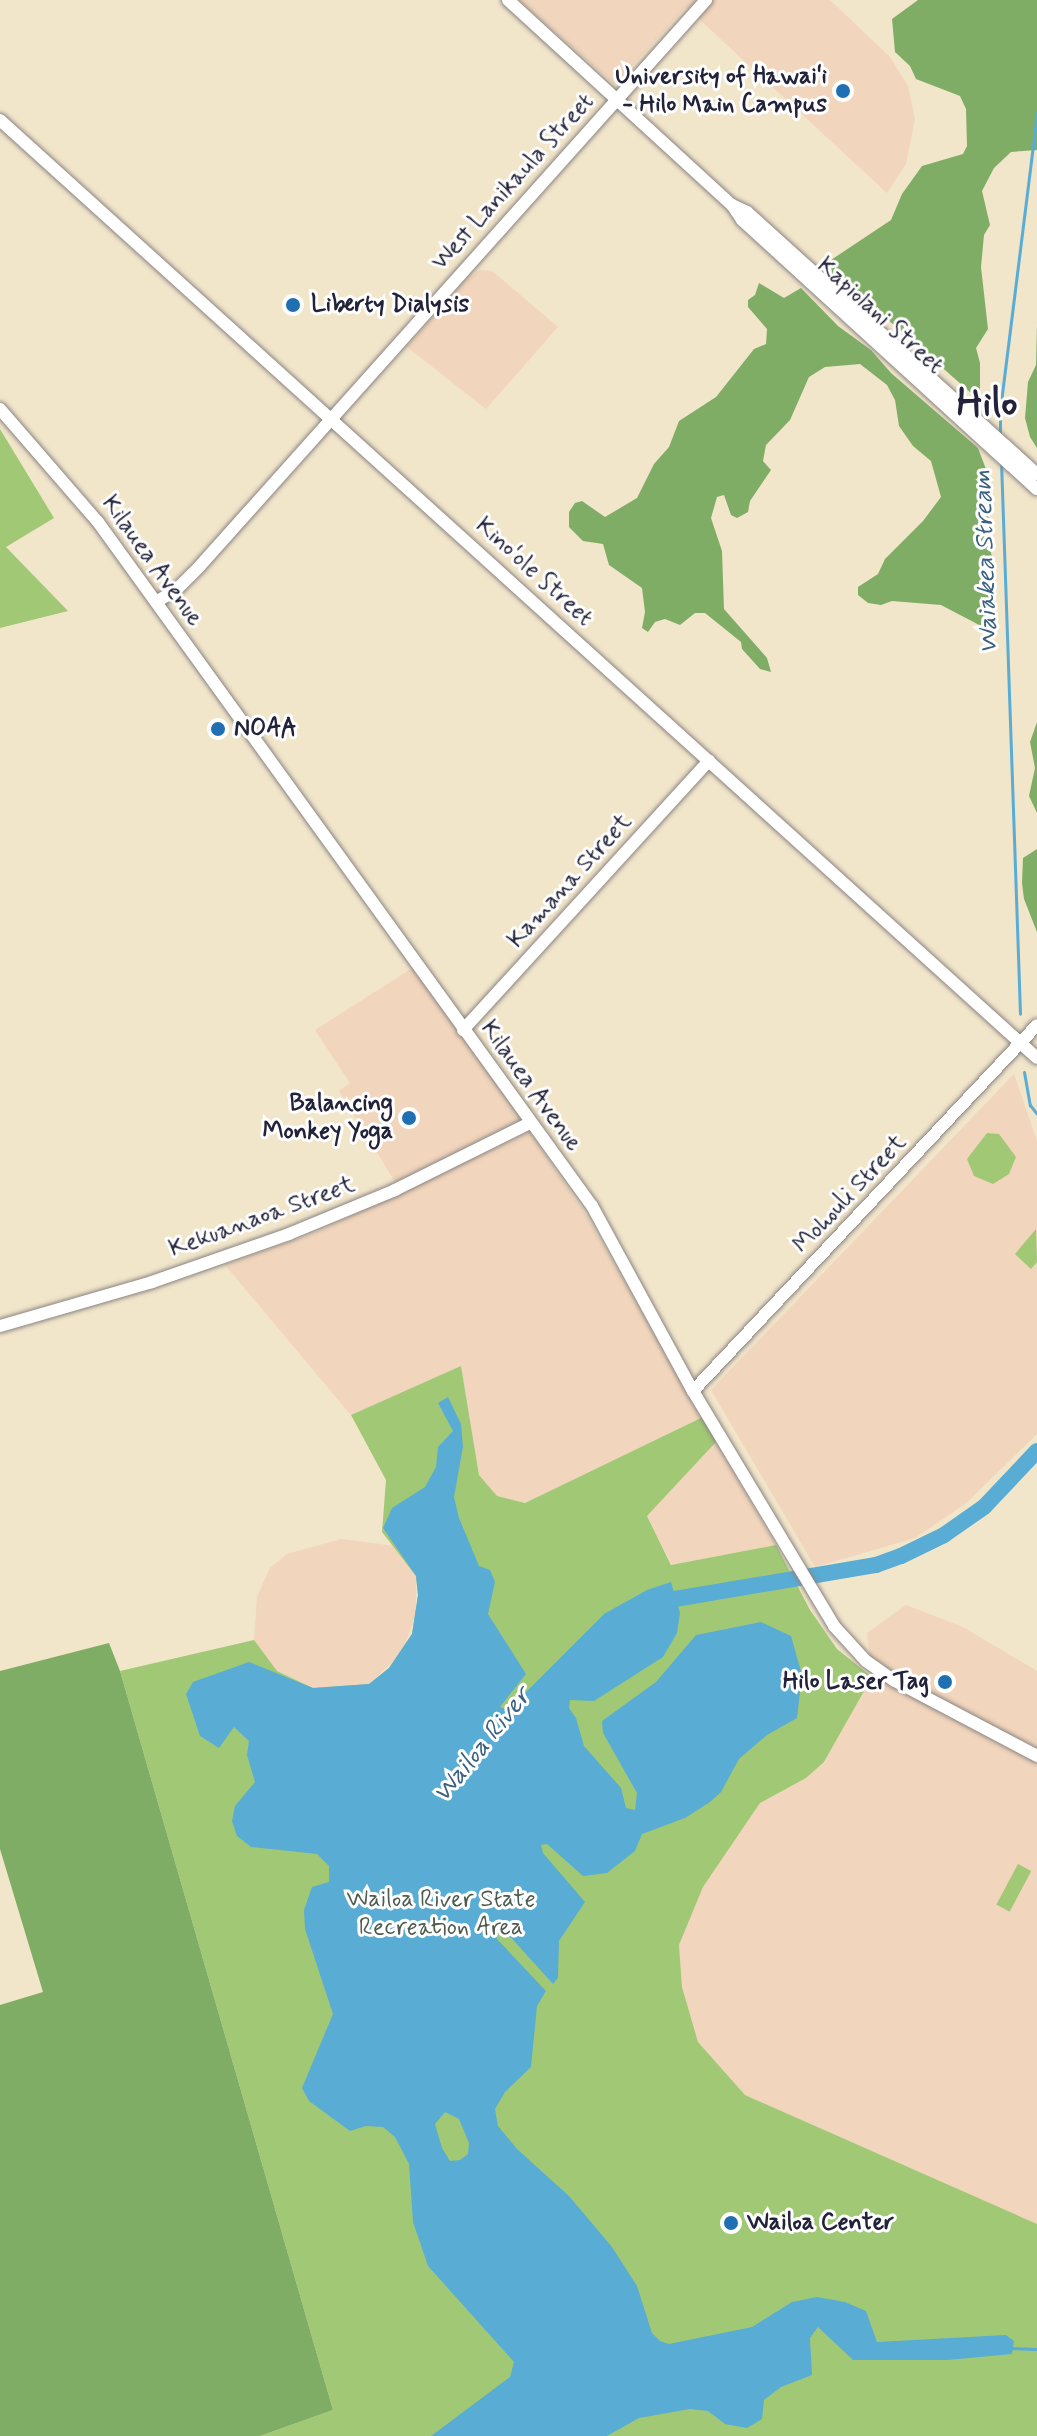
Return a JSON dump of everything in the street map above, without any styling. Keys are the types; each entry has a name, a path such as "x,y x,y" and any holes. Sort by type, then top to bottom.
{"street":[{"name":"Kapiolani Street","path":"508,0 732,205 742,220 1037,489"},
{"name":"West Lanikaula Street","path":"156,602 176,590 199,567 706,0"},
{"name":"Kinoʻole Street","path":"0,120 1037,1058"},
{"name":"Kapiolani Street","path":"732,205 747,212 1037,474"},
{"name":"Kilauea Avenue","path":"0,409 89,511 355,874 463,1030 592,1206 693,1391 828,1617 859,1654 885,1675 1037,1756"},
{"name":"Kamana Street","path":"463,1030 709,761"},
{"name":"Mohouli Street","path":"693,1391 1037,1025"},
{"name":"Kekuanaoa Street","path":"0,1326 152,1282 289,1234 395,1190 530,1123"}],"shaded area":[{"name":"University of Hawaiʻi - Hilo Main Campus","path":"519,0 830,0 890,57 908,86 915,119 906,164 887,193 686,7 615,85"},
{"path":"480,270 492,271 558,327 486,409 407,347 466,279"},
{"path":"414,967 524,1121 397,1185 339,1091 350,1083 315,1030"},
{"path":"1014,1074 1037,1141 1037,1434 965,1504 915,1538 815,1567 711,1390"},
{"path":"530,1132 586,1215 703,1417 525,1503 497,1496 479,1475 461,1367 351,1415 225,1265 310,1235"},
{"path":"716,1442 776,1545 672,1565 647,1516"},
{"path":"341,1539 395,1546 416,1576 416,1614 402,1653 369,1684 313,1688 277,1671 263,1656 254,1640 257,1597 270,1568 287,1554"},
{"path":"906,1605 963,1627 1037,1671 1037,2224 745,2095 698,2042 682,1987 679,1945 703,1887 760,1803 806,1778 824,1762 872,1677 867,1633"}],"green space":[{"path":"918,0 1037,0 1037,150 1011,152 994,168 982,191 990,225 984,235 981,267 988,329 976,348 980,363 980,391 971,393 861,296 853,284 832,274 831,260 891,220 902,194 922,166 963,154 967,146 966,109 960,96 916,79 910,66 895,52 892,19"},
{"path":"759,283 784,298 801,288 838,326 871,350 891,373 978,448 992,485 989,508 991,553 996,567 994,617 983,627 941,605 892,601 881,605 868,603 858,595 858,587 878,574 885,559 923,521 941,497 931,461 913,446 899,426 895,400 887,385 860,364 825,367 809,377 790,420 766,445 763,461 771,470 750,501 748,512 737,518 731,515 724,495 717,497 711,518 722,551 724,609 767,658 771,672 760,669 742,649 741,642 705,613 695,613 680,625 665,619 655,622 648,632 642,628 645,612 642,588 609,565 603,544 583,541 569,527 569,512 575,503 582,501 605,517 637,498 654,464 669,447 679,421 716,397 754,349 766,344 767,329 748,307 748,300 755,295"},
{"path":"1037,325 1037,448 1030,437 1025,418 1028,382 1036,365"},
{"path":"0,429 54,518 6,547 68,611 0,628"},
{"path":"1037,722 1037,813 1029,796 1035,768 1030,742"},
{"path":"1037,849 1037,932 1024,899 1022,883 1023,858"},
{"path":"987,1133 999,1134 1016,1157 1009,1174 993,1184 974,1176 967,1159"},
{"path":"1036,1229 1037,1262 1031,1269 1015,1254"},
{"name":"Wailoa River State Recreation Area","path":"461,1366 479,1475 497,1496 525,1503 703,1417 716,1442 647,1516 671,1565 776,1545 810,1610 837,1649 872,1677 824,1762 806,1778 760,1803 703,1887 679,1945 682,1987 698,2042 745,2095 1037,2224 1037,2436 260,2436 333,2410 120,1671 254,1640 277,1671 313,1688 369,1684 389,1668 412,1634 418,1596 416,1576 382,1532 386,1480 351,1415"},
{"path":"109,1643 120,1671 333,2410 260,2436 0,2436 0,2005 43,1992 0,1849 0,1671"},
{"path":"1018,1864 1031,1871 1010,1912 996,1905"}],"water":[{"path":"448,1397 461,1424 463,1447 454,1497 459,1518 479,1566 490,1570 495,1582 488,1614 526,1674 500,1707 508,1710 604,1614 647,1590 671,1582 680,1613 677,1633 663,1657 594,1701 570,1700 569,1708 576,1718 584,1746 621,1788 626,1808 635,1810 637,1793 603,1733 602,1721 656,1682 696,1635 761,1622 791,1636 802,1675 797,1718 767,1735 739,1759 721,1792 710,1802 685,1818 642,1834 635,1851 607,1873 583,1876 547,1844 541,1845 543,1853 585,1902 559,1941 558,1978 553,1984 506,1932 497,1934 497,1939 546,1991 537,2006 531,2067 505,2092 495,2109 498,2126 517,2149 569,2196 612,2247 637,2286 652,2333 660,2341 669,2344 752,2327 792,2302 817,2297 845,2302 866,2311 877,2342 1006,2335 1014,2341 1012,2354 948,2360 853,2360 818,2327 810,2338 812,2375 781,2387 764,2400 762,2419 747,2428 725,2424 708,2411 690,2409 639,2418 607,2436 431,2436 510,2377 514,2362 428,2266 413,2222 409,2164 395,2137 383,2127 366,2126 350,2131 309,2101 302,2088 333,2014 305,1929 304,1910 312,1887 329,1882 329,1866 317,1854 251,1847 237,1836 232,1821 235,1806 255,1782 247,1755 249,1741 234,1727 219,1748 200,1736 186,1694 193,1682 249,1662 313,1688 369,1684 389,1668 412,1634 418,1595 416,1576 383,1528 392,1508 425,1487 436,1467 438,1447 453,1431 438,1403","holes":["445,2112 459,2119 469,2143 468,2154 460,2160 450,2161 442,2148 435,2124"]}],"waterway":[{"name":"Waiakea Stream","path":"1000,434 1000,410 1037,112"},
{"name":"Waiakea Stream","path":"1001,461 1020,1014"},
{"path":"1024,1072 1030,1105 1037,1114"},
{"name":"Wailoa River","path":"659,1607 675,1599 876,1565 901,1556 944,1535 984,1507 1037,1451"},
{"path":"1009,2348 1037,2349"}],"place":[{"name":"University of Hawaiʻi - Hilo Main Campus","path":"843,91"},
{"name":"Liberty Dialysis","path":"293,305"},
{"name":"NOAA","path":"218,729"},
{"name":"Balancing Monkey Yoga","path":"409,1118"},
{"name":"Hilo Laser Tag","path":"945,1682"},
{"name":"Wailoa Center","path":"731,2223"}],"district":[{"name":"Hilo","path":"987,404"}]}
